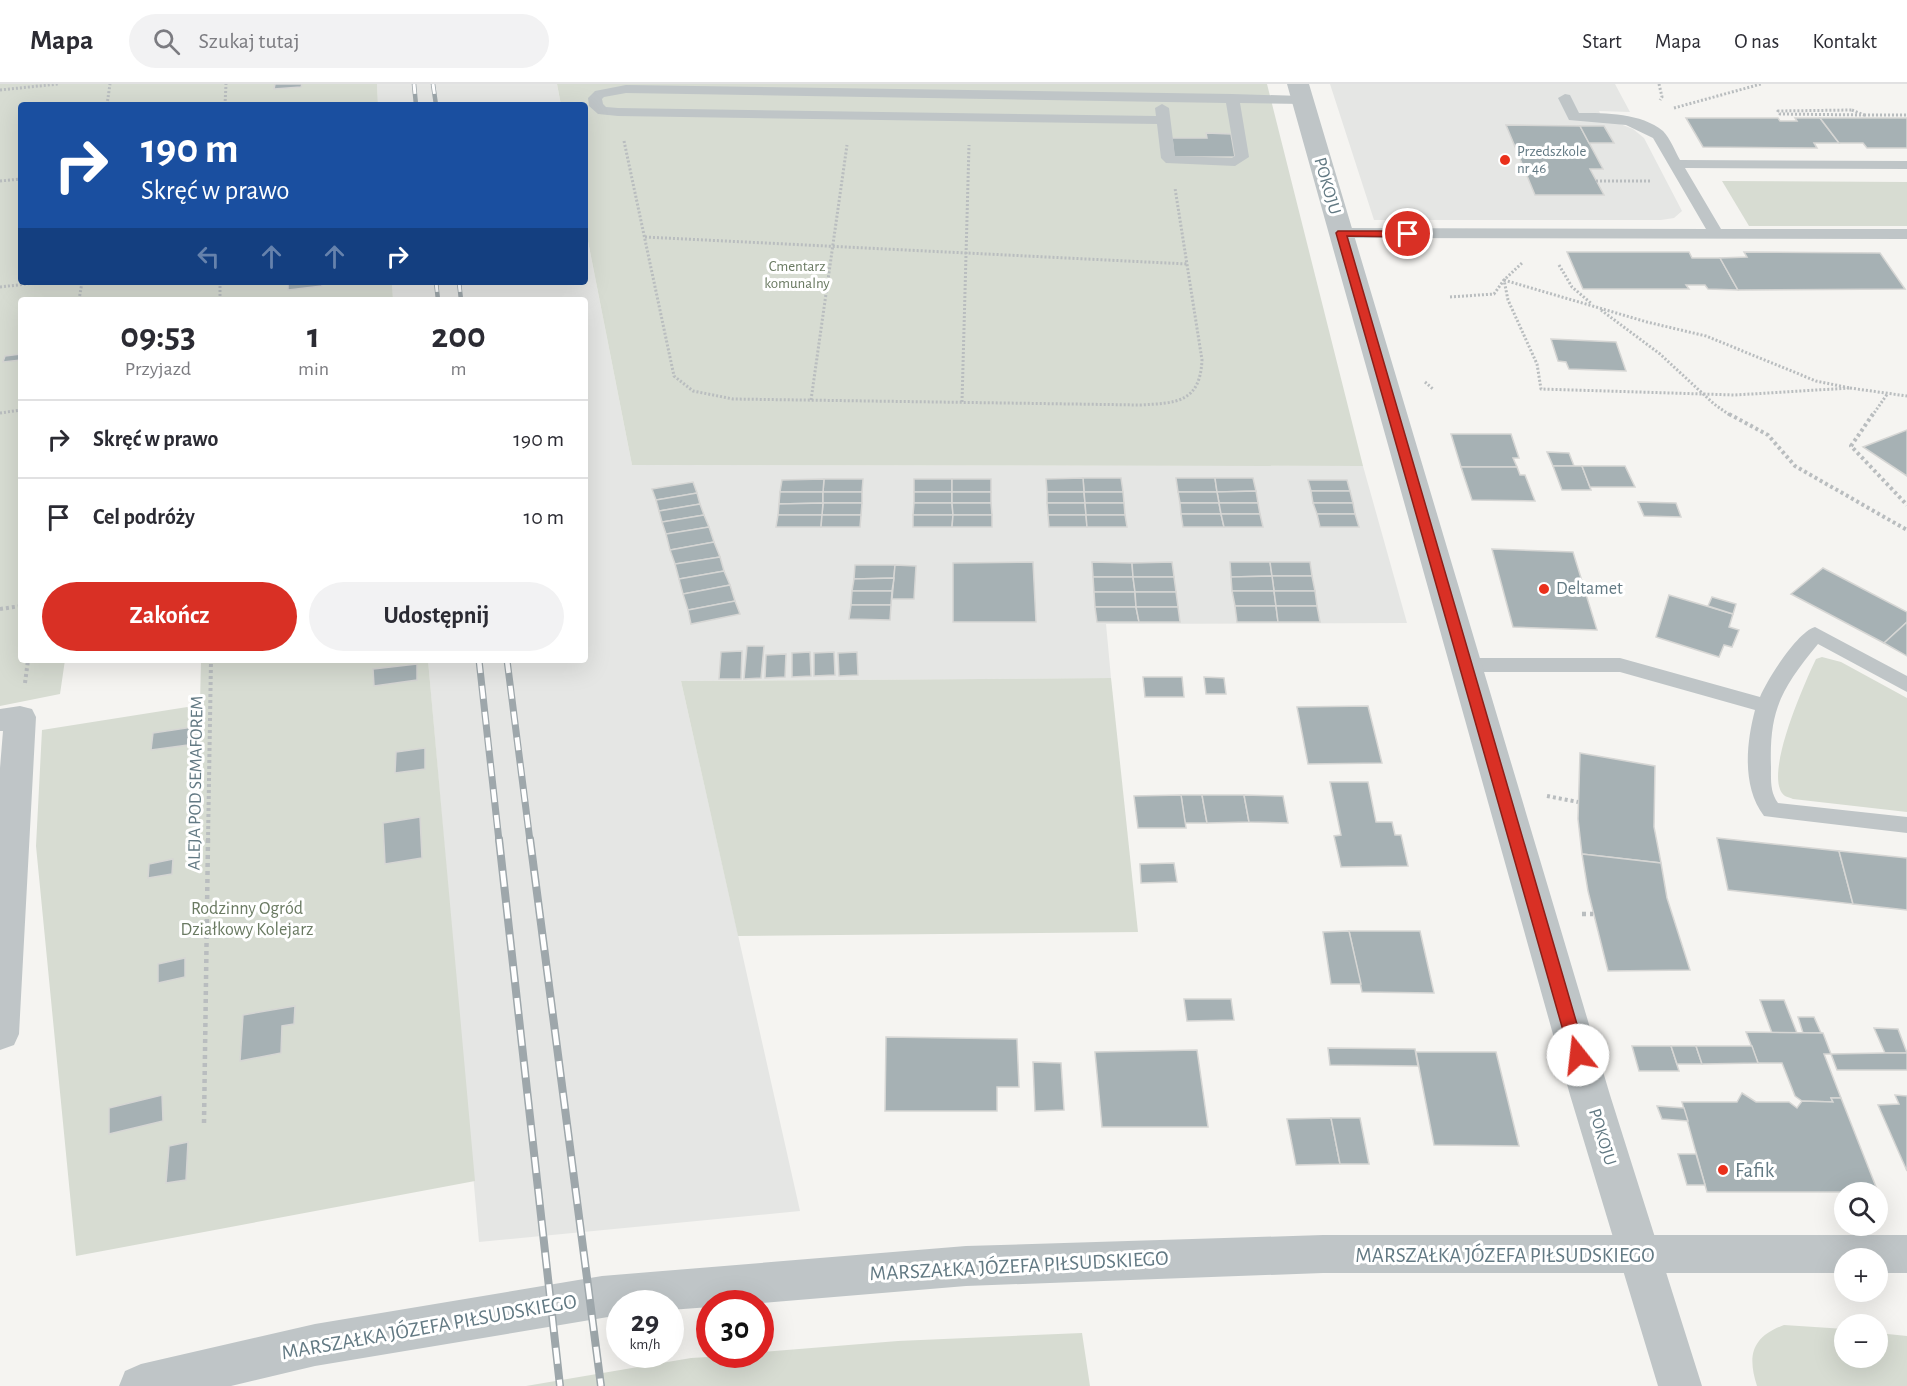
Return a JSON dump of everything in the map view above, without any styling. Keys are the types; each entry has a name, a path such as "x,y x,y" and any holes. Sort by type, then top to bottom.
{"street":[{"name":"POKOJU","path":"1300,92 1593,1106 1680,1386"},
{"path":"0,720 20,717 0,1034"},
{"name":"MARSZAŁKA JÓZEFA PIŁSUDSKIEGO","path":"141,1386 315,1345 602,1296 966,1266 1323,1254 1907,1254"}],"lane":[{"path":"1163,120 618,112 603,111 596,106 595,99 600,94 627,89 1232,98 1300,92"},
{"path":"1160,96 1168,158 1171,160 1235,162 1241,160 1242,157 1232,98"},
{"path":"1565,98 1574,117 1618,119 1645,124 1659,135 1716,234"},
{"path":"1677,164 1907,165"},
{"path":"1341,233 1907,234"},
{"path":"1907,685 1815,634 1777,682 1765,706 1759,735 1761,797 1772,810 1907,825"},
{"path":"1466,665 1620,665 1765,706"}],"path":[{"path":"0,90 58,84"},
{"path":"107,102 110,84"},
{"path":"225,102 226,84"},
{"path":"1645,124 1677,106 1761,84"},
{"path":"1865,115 1852,110 1778,111 1780,114 1836,116 1907,115"},
{"path":"618,112 674,376 681,385 693,392 710,396 811,400 1140,405 1172,403 1192,395 1203,378 1202,360 1171,160"},
{"path":"811,400 851,116"},
{"path":"962,402 970,117"},
{"path":"0,181 18,179"},
{"path":"1596,181 1687,182"},
{"path":"1450,297 1494,294 1504,280 1526,260 1565,234"},
{"path":"645,237 1187,264"},
{"path":"1551,243 1567,282 1578,294 1660,354 1703,394 1739,421 1768,435 1795,466 1907,530"},
{"path":"1504,280 1706,336 1816,381 1907,396"},
{"path":"1504,280 1508,300 1537,364 1541,389 1703,394 1809,393 1850,388"},
{"path":"0,287 18,285"},
{"path":"1888,393 1851,446 1907,505"},
{"path":"0,413 18,410"},
{"path":"0,609 18,606"},
{"name":"ALEJA POD SEMAFOREM","path":"204,1123 211,663"},
{"path":"1538,794 1578,802"}],"shaded area":[{"path":"377,84 557,84 560,102 378,102"},
{"name":"Przedszkole nr 46","path":"1330,84 1615,84 1630,112 1599,111 1602,117 1633,129 1644,138 1682,211 1674,218 1661,220 1374,220"},
{"path":"588,241 632,465 1363,466 1407,623 1106,624 1111,678 681,681 800,1211 479,1242 428,663 588,663 588,297 393,297 392,285 588,285"}],"green space":[{"path":"0,84 377,84 378,102 18,102 18,285 392,285 393,297 18,297 18,663 65,663 60,694 0,706"},
{"name":"Cmentarz komunalny","path":"557,84 1267,84 1363,466 632,465 588,241 588,102 560,102"},
{"path":"1722,181 1907,182 1907,226 1749,226"},
{"path":"1822,657 1841,662 1907,698 1907,812 1793,799 1785,796 1779,786 1778,770 1795,707 1816,659"},
{"name":"Rodzinny Ogród Działkowy Kolejarz","path":"201,663 428,663 475,1181 76,1256 36,846 42,730 200,705"},
{"path":"1111,678 1138,932 738,936 681,681"},
{"path":"1784,1325 1834,1328 1834,1368 1888,1368 1888,1334 1907,1336 1907,1386 1757,1386 1752,1365 1755,1348 1765,1335"},
{"path":"1082,1333 1090,1386 526,1386 632,1368 684,1368 684,1359 691,1358 696,1358 696,1368 774,1368 774,1351 898,1341"}],"building":[{"path":"275,84 302,84 301,87 274,89"},
{"path":"1686,118 1778,118 1780,121 1797,121 1795,118 1820,118 1839,143 1814,143 1817,148 1703,147"},
{"path":"1820,118 1907,118 1907,148 1867,148 1863,143 1839,143"},
{"path":"1506,125 1580,126 1603,169 1590,169 1604,195 1535,195"},
{"path":"1580,126 1604,126 1614,143 1589,143"},
{"path":"1206,133 1231,134 1235,157 1174,157 1172,138 1207,138"},
{"path":"1567,252 1689,252 1692,258 1720,258 1738,290 1708,289 1705,285 1686,285 1689,289 1583,289"},
{"path":"1744,252 1880,253 1905,289 1738,290 1720,258 1747,257"},
{"path":"288,285 322,285 322,286 288,290"},
{"path":"1551,339 1616,342 1626,371 1569,369 1566,362 1558,361"},
{"path":"18,354 18,360 3,362 5,356"},
{"path":"1907,430 1907,476 1863,447"},
{"path":"1451,434 1511,434 1519,458 1513,458 1517,467 1461,467"},
{"path":"1547,452 1569,453 1574,466 1553,466"},
{"path":"1553,466 1582,466 1591,490 1562,490"},
{"path":"1582,466 1625,466 1635,487 1590,487"},
{"path":"1461,467 1517,467 1520,475 1525,475 1535,501 1472,500"},
{"path":"1083,478 1121,478 1123,492 1084,492"},
{"path":"1083,478 1084,492 1047,492 1046,479"},
{"path":"1176,478 1215,478 1217,492 1178,492"},
{"path":"1215,478 1253,478 1256,491 1217,492"},
{"path":"824,479 863,479 862,492 823,492"},
{"path":"824,479 823,492 780,492 782,480"},
{"path":"914,479 952,479 952,492 914,492"},
{"path":"952,479 991,479 991,492 952,492"},
{"path":"1308,480 1347,480 1350,491 1311,491"},
{"path":"693,482 697,493 656,500 652,489"},
{"path":"1256,491 1258,503 1219,503 1217,492"},
{"path":"1311,491 1350,491 1353,503 1313,503"},
{"path":"780,492 823,492 823,503 779,504"},
{"path":"823,492 862,492 862,503 823,503"},
{"path":"914,492 952,492 952,503 914,503"},
{"path":"952,492 991,492 991,503 952,503"},
{"path":"1047,492 1084,492 1085,503 1047,503"},
{"path":"1084,492 1123,492 1124,503 1085,503"},
{"path":"1178,492 1217,492 1219,503 1180,503"},
{"path":"697,493 700,504 659,511 656,500"},
{"path":"1638,502 1676,503 1681,517 1644,516"},
{"path":"823,503 862,503 861,515 822,515"},
{"path":"823,503 822,515 778,515 779,504"},
{"path":"914,503 952,503 953,515 913,515"},
{"path":"952,503 991,503 992,515 953,515"},
{"path":"1047,503 1085,503 1086,515 1048,515"},
{"path":"1085,503 1124,503 1125,515 1086,515"},
{"path":"1180,503 1219,503 1221,514 1181,514"},
{"path":"1219,503 1258,503 1260,514 1221,514"},
{"path":"1313,503 1353,503 1355,514 1317,514"},
{"path":"700,504 704,515 662,522 659,511"},
{"path":"1181,514 1221,514 1224,527 1183,527"},
{"path":"1221,514 1260,514 1263,527 1224,527"},
{"path":"1317,514 1355,514 1359,527 1320,527"},
{"path":"704,515 709,527 666,534 662,522"},
{"path":"778,515 822,515 821,527 776,527"},
{"path":"822,515 861,515 860,527 821,527"},
{"path":"913,515 953,515 952,527 913,527"},
{"path":"953,515 992,515 992,527 952,527"},
{"path":"1048,515 1086,515 1087,527 1049,527"},
{"path":"1086,515 1125,515 1127,527 1087,527"},
{"path":"709,527 714,542 670,550 666,534"},
{"path":"714,542 720,557 675,564 670,550"},
{"path":"1492,549 1573,552 1597,630 1513,627"},
{"path":"720,557 724,571 679,579 675,564"},
{"path":"1033,562 1036,622 953,622 953,563"},
{"path":"1092,562 1132,563 1133,577 1093,577"},
{"path":"1172,562 1174,577 1133,577 1132,563"},
{"path":"1230,562 1270,562 1272,576 1231,577"},
{"path":"1270,562 1310,562 1312,576 1272,576"},
{"path":"855,565 895,565 894,578 854,579"},
{"path":"895,565 916,566 914,599 892,599"},
{"path":"1823,568 1907,612 1907,622 1884,643 1791,594"},
{"path":"724,571 730,585 683,594 679,579"},
{"path":"1272,576 1312,576 1315,591 1274,591"},
{"path":"1272,576 1274,591 1232,591 1231,577"},
{"path":"1093,577 1133,577 1135,592 1094,592"},
{"path":"1133,577 1174,577 1176,592 1135,592"},
{"path":"894,578 892,591 852,591 854,579"},
{"path":"730,585 735,601 688,610 683,594"},
{"path":"852,591 892,591 891,605 851,605"},
{"path":"1232,591 1274,591 1276,606 1235,606"},
{"path":"1274,591 1315,591 1317,606 1276,606"},
{"path":"1094,592 1135,592 1136,607 1095,607"},
{"path":"1135,592 1176,592 1178,607 1136,607"},
{"path":"1669,595 1733,614 1729,627 1739,630 1732,647 1724,645 1719,657 1656,637"},
{"path":"1712,597 1736,604 1733,614 1708,606"},
{"path":"735,601 740,614 691,624 688,610"},
{"path":"851,605 891,605 890,620 849,619"},
{"path":"1235,606 1276,606 1278,622 1237,622"},
{"path":"1276,606 1317,606 1320,622 1278,622"},
{"path":"1095,607 1136,607 1139,622 1097,622"},
{"path":"1136,607 1178,607 1180,622 1139,622"},
{"path":"1907,622 1907,656 1884,643"},
{"path":"747,646 764,646 761,678 744,679"},
{"path":"742,651 741,679 719,679 721,652"},
{"path":"810,652 811,676 792,677 792,653"},
{"path":"834,652 835,675 814,676 814,653"},
{"path":"857,652 858,675 839,676 838,653"},
{"path":"786,654 785,677 765,678 766,655"},
{"path":"417,664 417,680 374,686 373,669"},
{"path":"1143,677 1182,677 1184,697 1145,697"},
{"path":"1204,677 1224,678 1226,694 1206,694"},
{"path":"1368,706 1382,763 1308,764 1297,707"},
{"path":"193,727 193,731 189,732 188,745 151,750 153,733"},
{"path":"425,748 425,769 395,773 396,752"},
{"path":"1580,753 1655,766 1654,827 1661,863 1582,854 1578,819"},
{"path":"1330,782 1368,782 1376,822 1392,822 1395,835 1401,835 1408,866 1341,867 1334,836 1341,835"},
{"path":"1181,795 1202,795 1207,823 1185,823"},
{"path":"1181,795 1186,828 1138,828 1134,796"},
{"path":"1202,795 1244,795 1249,822 1207,823"},
{"path":"1244,795 1283,796 1288,823 1249,822"},
{"path":"420,817 422,858 385,864 383,823"},
{"path":"1717,838 1839,851 1853,904 1728,890"},
{"path":"1839,851 1907,858 1907,910 1853,904"},
{"path":"1582,854 1661,863 1667,898 1690,970 1608,971 1588,891"},
{"path":"173,859 172,874 148,878 149,864"},
{"path":"1174,863 1177,882 1141,883 1140,864"},
{"path":"1349,931 1420,931 1434,993 1362,992"},
{"path":"1349,931 1361,984 1331,984 1323,932"},
{"path":"185,958 185,977 158,983 158,964"},
{"path":"1184,999 1231,999 1234,1020 1187,1021"},
{"path":"1760,1000 1784,1000 1797,1033 1772,1033"},
{"path":"295,1006 294,1024 282,1026 281,1053 240,1061 243,1015"},
{"path":"1798,1017 1814,1017 1821,1033 1803,1033"},
{"path":"1874,1028 1898,1029 1907,1053 1885,1053"},
{"path":"1746,1032 1823,1033 1831,1054 1824,1054 1841,1098 1831,1098 1833,1102 1802,1101 1795,1096 1782,1063 1758,1063"},
{"path":"886,1037 1017,1039 1019,1087 997,1087 997,1111 885,1111"},
{"path":"1632,1046 1671,1046 1679,1071 1639,1071"},
{"path":"1671,1046 1696,1046 1702,1064 1677,1064"},
{"path":"1696,1046 1752,1046 1758,1063 1702,1064"},
{"path":"1328,1048 1415,1049 1418,1066 1330,1065"},
{"path":"1197,1050 1208,1127 1102,1127 1095,1052"},
{"path":"1416,1052 1496,1052 1519,1146 1434,1145"},
{"path":"1907,1053 1907,1070 1837,1070 1831,1054"},
{"path":"1033,1062 1061,1063 1064,1110 1035,1111"},
{"path":"1742,1093 1756,1102 1789,1102 1797,1108 1802,1101 1833,1102 1831,1098 1841,1098 1874,1182 1834,1182 1834,1192 1707,1192 1682,1102 1737,1102"},
{"path":"162,1095 163,1121 109,1134 109,1108"},
{"path":"1895,1095 1907,1096 1907,1171 1878,1105 1899,1104"},
{"path":"1657,1106 1684,1108 1688,1121 1662,1119"},
{"path":"1331,1118 1340,1164 1296,1165 1287,1119"},
{"path":"1331,1118 1360,1118 1369,1164 1340,1164"},
{"path":"188,1142 186,1180 166,1183 169,1146"},
{"path":"1678,1154 1696,1154 1705,1185 1687,1185"}],"railway":[{"path":"414,84 416,102"},
{"path":"433,84 436,102"},
{"path":"436,285 438,297"},
{"path":"459,285 461,297"},
{"path":"479,663 499,841"},
{"path":"507,663 530,841"},
{"path":"499,839 560,1386"},
{"path":"530,839 601,1386"}],"place":[{"name":"Przedszkole nr 46","path":"1505,160"},
{"name":"Deltamet","path":"1544,589"},
{"name":"Fafik","path":"1723,1170"}],"route":[{"path":"1408,234 1341,233 1578,1055"}]}
